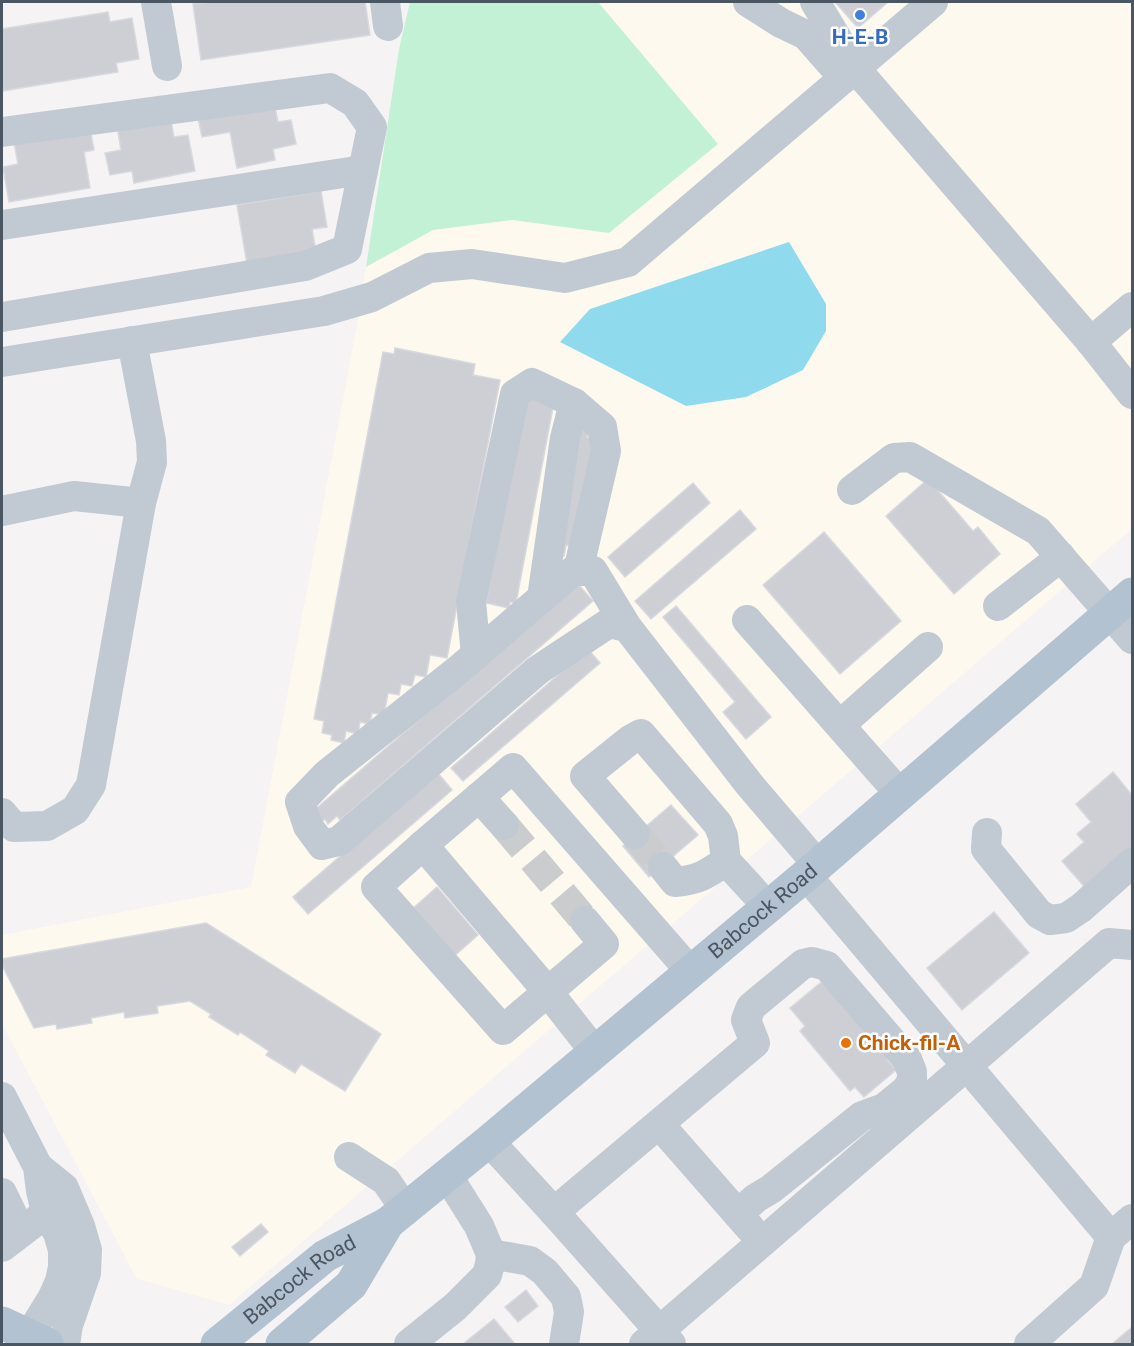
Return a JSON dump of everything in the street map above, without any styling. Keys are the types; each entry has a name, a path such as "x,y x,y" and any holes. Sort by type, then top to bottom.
{"main road":[{"name":"Babcock Road","path":"217,1344 324,1256 397,1216 489,1141 812,870 1121,603"},
{"name":"Babcock Road","path":"282,1344 351,1285 397,1216"},
{"path":"316,1344 324,1309"}],"street":[{"path":"156,2 167,66"},
{"path":"748,2 807,36 850,73 1091,342 1132,394"},
{"path":"815,2 850,73"},
{"path":"2,362 324,311 372,297 429,268 472,264 566,278 628,262 933,2"},
{"path":"2,132 330,88 355,103 372,127 347,249 305,266 2,317"},
{"path":"2,225 363,170"},
{"path":"1091,342 1132,307"},
{"path":"2,813 14,827 47,826 75,810 91,785 141,503 152,462 151,441 132,341"},
{"path":"476,655 471,602 515,394 532,383 574,403 602,427 606,451 578,571"},
{"path":"542,598 564,438 574,403"},
{"path":"852,490 894,458 910,456 1038,531 1061,556 1121,603 1132,639"},
{"path":"2,511 74,496 141,503"},
{"path":"998,606 1061,556"},
{"path":"627,627 609,623 538,670 339,841 322,845 308,826 300,802 327,774 458,670 573,572 594,571 627,627 749,784 812,870 966,1065 1122,1228 1094,1286 1029,1344"},
{"path":"747,620 900,794"},
{"path":"840,725 928,646"},
{"path":"635,834 585,776 630,740 641,734 718,824 723,836 726,861 768,907"},
{"path":"585,921 604,944 503,1030 376,886 513,768 691,972"},
{"path":"479,798 504,825"},
{"path":"987,833 986,849 1039,914 1050,920 1066,918 1081,908 1132,863"},
{"path":"423,845 548,992 595,1052"},
{"path":"663,867 675,882 687,881 698,878 726,861"},
{"path":"489,1141 554,1212 658,1340 762,1242 1109,943 1132,945"},
{"path":"554,1212 755,1043 746,1020 751,1007 803,964 812,962 827,966 907,1059 912,1072 912,1081 906,1090 884,1108 862,1116 738,1214"},
{"path":"2,1097 38,1167 40,1191 46,1211 58,1233 63,1250 63,1267 53,1297 26,1334"},
{"path":"659,1124 762,1242"},
{"path":"349,1157 386,1181 397,1216"},
{"path":"38,1167 64,1188 87,1250 86,1273 68,1325 65,1344"},
{"path":"409,1344 455,1307 487,1275 491,1254 479,1226 447,1175"},
{"path":"2,1193 11,1239 46,1211"},
{"path":"491,1254 530,1261 545,1272 566,1297 569,1312 564,1344"}],"shaded area":[{"path":"410,2 1132,2 1132,529 229,1305 137,1279 2,1024 2,935 251,887 357,325 399,49"}],"green space":[{"path":"410,2 598,2 718,144 609,233 512,220 433,230 366,267 399,49"}],"water":[{"path":"789,242 826,304 826,331 803,370 746,397 686,406 560,342 590,309"}],"building":[{"path":"365,2 370,35 201,60 193,4"},
{"name":"H-E-B","path":"835,2 888,2 858,28"},
{"path":"108,12 110,22 132,18 139,59 116,63 118,72 2,91 2,29"},
{"path":"273,98 278,122 291,120 296,144 273,149 275,160 237,168 230,132 202,137 197,113"},
{"path":"170,116 174,137 188,135 195,171 134,183 132,171 110,175 105,153 121,150 117,126"},
{"path":"90,129 94,150 84,152 90,188 9,202 3,167 18,164 14,142"},
{"path":"321,191 327,227 312,229 316,252 247,264 237,205"},
{"path":"395,348 475,364 473,375 500,380 447,658 430,655 426,677 415,675 412,686 401,684 399,695 388,693 384,715 372,713 370,724 360,722 358,734 346,731 344,743 331,740 332,735 322,733 324,721 314,719 383,352 394,354"},
{"path":"525,396 554,402 516,603 510,602 509,608 486,603"},
{"path":"577,424 589,427 587,438 599,440 579,547 566,545 564,556 552,553"},
{"path":"928,479 973,531 978,527 1000,554 954,594 886,516"},
{"path":"693,483 710,503 625,577 608,557"},
{"path":"740,510 756,529 651,619 635,601"},
{"path":"824,532 901,621 840,674 763,585"},
{"path":"577,583 593,601 340,820 337,816 328,824 325,819 320,823 311,813"},
{"path":"676,606 771,717 746,739 723,712 735,702 663,617"},
{"path":"588,649 600,663 463,781 451,768"},
{"path":"437,772 452,790 308,914 293,897"},
{"path":"1113,772 1132,795 1132,855 1089,892 1062,861 1084,842 1077,834 1091,822 1076,804"},
{"path":"671,805 698,835 649,877 623,846"},
{"path":"437,887 478,935 452,958 411,910"},
{"path":"994,912 1029,953 962,1010 927,968"},
{"path":"206,923 381,1034 345,1091 301,1064 295,1073 266,1055 269,1051 240,1032 238,1035 209,1017 211,1014 190,1001 157,1006 158,1013 125,1018 124,1012 91,1018 92,1023 57,1029 56,1024 34,1028 2,965 2,959"},
{"name":"Chick-fil-A","path":"825,979 893,1055 887,1060 896,1070 864,1097 855,1087 850,1091 800,1031 805,1026 790,1008"},
{"path":"261,1224 268,1232 240,1256 232,1247"},
{"path":"526,1290 538,1306 518,1322 505,1307"},
{"path":"494,1319 515,1344 463,1344"},
{"path":"1132,1327 1132,1344 1112,1344"}],"tunnel":[{"path":"504,825 585,921"},
{"path":"635,834 663,867"}],"place":[{"name":"H-E-B","path":"860,15"},
{"name":"Chick-fil-A","path":"846,1043"}]}
